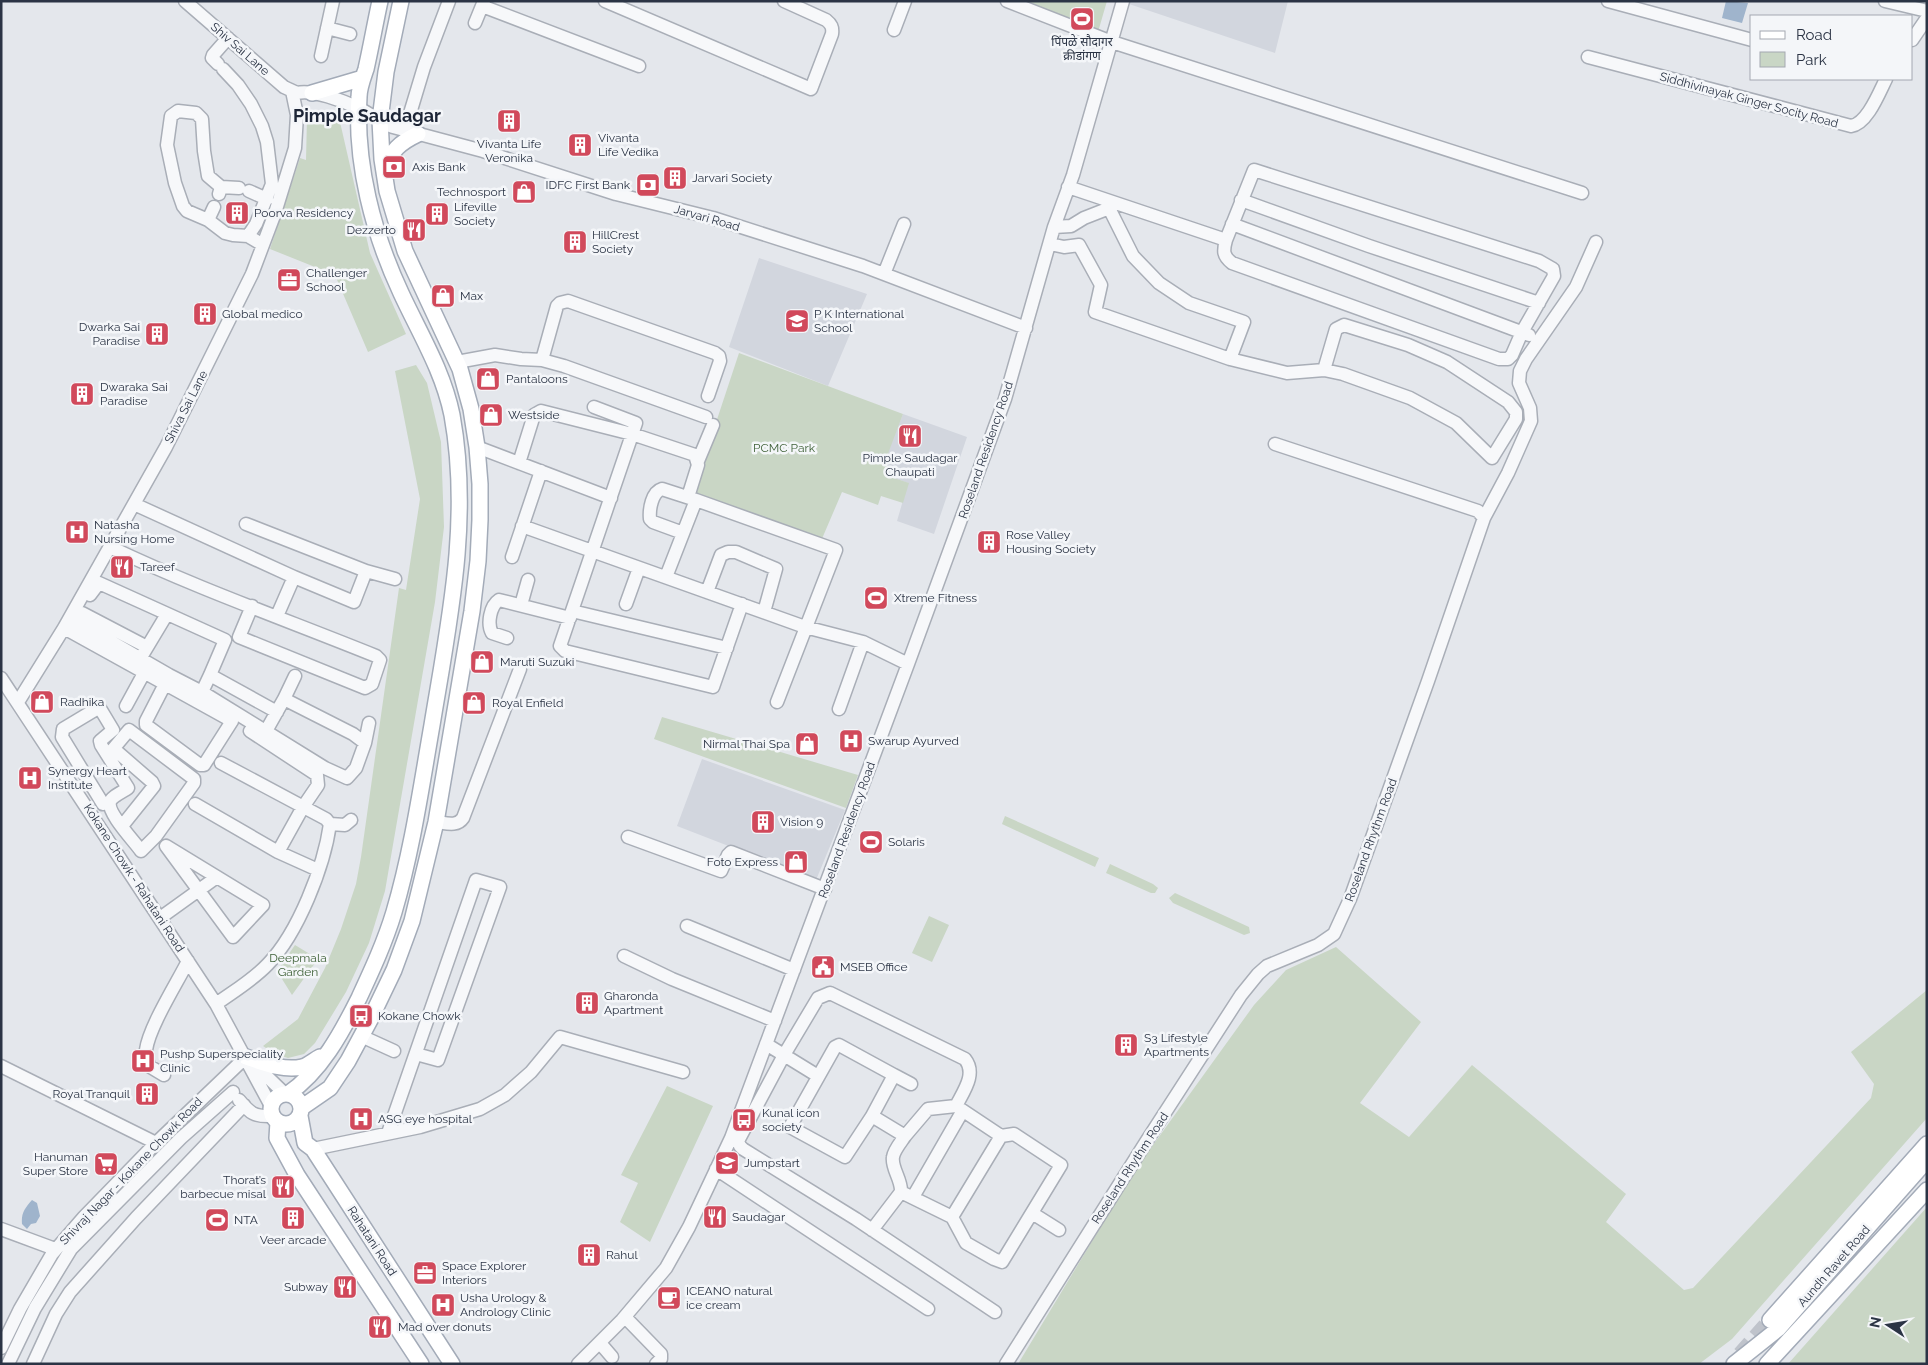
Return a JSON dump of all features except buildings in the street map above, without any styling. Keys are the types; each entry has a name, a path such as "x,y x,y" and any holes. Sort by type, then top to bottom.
{"main road":[{"path":"380,1 359,94 362,162 376,227 386,259 441,376 451,413 457,449 460,519 458,560 452,608 409,853 393,914 375,962 331,1050 304,1082 276,1098 274,1115 283,1124 292,1124 300,1112 330,1088 362,1036 394,970 412,921 436,822 472,611 478,561 480,520 477,446 471,409 457,362 405,252 395,221 384,170 381,124 386,72 401,1"},
{"path":"301,92 363,78"},
{"path":"384,170 390,155 412,132"},
{"path":"246,1056 278,1067 303,1067 331,1050"},
{"path":"286,1094 298,1100 300,1112"},
{"name":"Rahatani Road","path":"300,1112 305,1143 313,1149 452,1364"},
{"name":"Rahatani Road","path":"274,1115 277,1138 297,1175 421,1364"},
{"path":"1770,1320 1925,1151"},
{"name":"Aundh Ravet Road","path":"1734,1364 1778,1329 1925,1151"},
{"name":"Aundh Ravet Road","path":"1767,1364 1927,1190"}],"street":[{"name":"Shiv Sai Lane","path":"186,1 284,87 301,92 302,99 359,112"},
{"path":"321,56 333,1"},
{"path":"412,132 424,67 449,1"},
{"path":"605,1 811,89 832,34 832,28 826,20 784,1"},
{"path":"894,30 905,1"},
{"path":"1007,1 1112,42 1582,193"},
{"name":"Roseland Residency Road","path":"578,1364 625,1317 666,1268 689,1227 730,1138 908,664 1002,407 1054,226 1068,187 1124,1"},
{"path":"1608,1 1750,39"},
{"path":"1886,1 1927,11"},
{"path":"475,23 483,4 639,66"},
{"path":"1913,39 1927,18"},
{"path":"327,28 350,34"},
{"path":"228,38 212,58 221,66 247,98 262,126 267,142 272,184 256,224 248,236"},
{"name":"Siddhivinayak Ginger Socity Road","path":"1588,57 1851,126 1857,125 1864,120 1885,80"},
{"name":"Shiva Sai Lane","path":"18,702 73,620 209,363 252,274 276,213 295,148 297,115 301,92"},
{"path":"263,245 248,236 232,235 225,232 208,220 187,211 183,206 178,195 167,145 169,124 174,113 183,111 201,117 208,176 220,190 244,190 267,199"},
{"name":"Jarvari Road","path":"359,112 381,124 483,151 616,194 712,218 884,274 1026,328"},
{"path":"1254,170 1539,261 1553,269 1554,276 1522,332 1512,356 1508,359 1499,359 1232,263 1226,258 1223,251 1232,224 1254,170"},
{"path":"1068,187 1226,240"},
{"path":"1241,200 1369,246 1539,303"},
{"path":"208,220 214,207"},
{"path":"1054,226 1071,226 1084,218 1107,209 1111,212 1133,256 1159,283 1189,303 1244,322 1230,359"},
{"path":"884,274 904,224"},
{"path":"1232,224 1540,339"},
{"path":"1071,226 1101,285 1095,312 1230,359 1287,373 1324,370 1343,374 1410,398 1456,423 1492,458 1516,419 1516,412 1508,402 1447,362 1408,345 1344,324 1336,329 1324,370"},
{"name":"Roseland Rhythm Road","path":"1006,1364 1241,995 1267,966 1318,945 1334,934 1350,899 1405,748 1484,518 1508,473 1531,420 1530,408 1518,383 1520,371 1526,359 1576,287 1596,242"},
{"path":"1050,244 1064,247 1079,245"},
{"path":"542,360 558,306 560,303 568,301 715,353 719,356 720,361 708,396"},
{"path":"457,362 495,355 542,360 564,366 710,421 698,461 692,498 683,533 666,577"},
{"path":"594,407 636,423 560,646 565,651 713,687 742,604"},
{"path":"519,463 534,415 541,411 632,434 692,454 698,461"},
{"path":"1276,444 1478,511 1484,518"},
{"path":"477,446 611,498"},
{"path":"512,558 540,471"},
{"path":"683,533 653,522 650,519 654,494 657,490 662,489 692,498 836,550 777,702"},
{"path":"134,504 294,577 354,602 366,571"},
{"path":"246,524 366,571 395,579"},
{"path":"522,526 805,627 862,642 908,664"},
{"path":"110,547 138,561 252,606 376,656 380,660 372,684 365,688 239,637 252,606"},
{"path":"707,592 721,555 728,552 736,552 776,569 777,572 764,612"},
{"path":"626,604 639,568"},
{"path":"277,616 294,577"},
{"path":"521,606 528,580"},
{"path":"73,620 94,587 99,583 225,640 202,692"},
{"path":"507,638 492,633 489,628 494,605 499,600 727,648"},
{"path":"144,652 167,614"},
{"path":"73,620 144,652 169,675 202,692 325,768 346,778 356,768 365,743 369,723"},
{"path":"73,620 144,673 165,684 232,721 204,765 200,765 146,726 146,721 165,684"},
{"path":"839,709 862,642"},
{"path":"436,822 454,824 460,822 463,818 520,669"},
{"path":"126,706 144,673"},
{"path":"210,675 276,712"},
{"path":"266,731 295,676"},
{"name":"Kokane Chowk - Rahatani Road","path":"1,678 216,1004 246,1056"},
{"path":"284,699 353,734 365,743"},
{"path":"100,826 110,825 118,821 154,786 152,782 111,752 101,745 100,741 111,732 112,726 99,708 62,730 62,737 103,804 110,802 128,788 111,752"},
{"path":"110,802 118,821 141,851 156,836 194,783 194,779 129,730 111,752"},
{"path":"250,731 317,775 318,785 302,807 278,852"},
{"path":"221,763 326,819 330,824 345,825 351,820"},
{"path":"195,804 278,852 318,870"},
{"path":"216,1004 246,983 268,964 286,942 296,926 318,870 330,824"},
{"path":"628,837 722,871 731,852 824,889"},
{"path":"166,846 217,877 263,905 233,937 166,846"},
{"path":"160,918 217,877"},
{"path":"388,1134 476,880 500,888 438,1060 416,1054"},
{"path":"687,926 794,970"},
{"path":"624,956 672,979 775,1021"},
{"path":"164,1075 149,1066 146,1052 155,1026 188,961"},
{"path":"872,1230 907,1195 959,1109 970,1076 967,1062 964,1059 830,993 818,998 784,1055 740,1134 738,1141 740,1146 872,1230 995,1312"},
{"path":"362,1036 394,1051"},
{"path":"313,1149 388,1134 480,1109 505,1095 531,1072 560,1037 684,1072"},
{"path":"766,1044 818,1076"},
{"path":"894,1075 872,1116 845,1157 790,1127 818,1076 839,1045 911,1084"},
{"path":"246,1056 286,1094"},
{"path":"221,1079 255,1115 274,1115 246,1056"},
{"name":"Shivraj Nagar - Kokane Chowk Road","path":"1,1348 20,1309 54,1251 84,1217 156,1143 246,1056"},
{"path":"1,1066 156,1143"},
{"name":"Shivraj Nagar - Kokane Chowk Road","path":"8,1364 34,1308 71,1249 181,1138 233,1092"},
{"path":"33,1364 56,1314 70,1292 136,1218 244,1105"},
{"path":"928,1109 959,1109 1001,1136 1014,1134 1061,1165 1002,1262 966,1243 952,1217 907,1195 893,1162 893,1157 905,1136 928,1109"},
{"path":"872,1116 905,1136"},
{"path":"952,1217 1001,1136"},
{"path":"716,1168 928,1309"},
{"path":"1032,1213 1059,1230"},
{"path":"1,1229 54,1251"},
{"path":"1,1235 54,1251"},
{"path":"625,1317 661,1354 661,1359 656,1364"},
{"path":"600,1343 612,1357"}],"shaded area":[{"path":"1130,1 1288,1 1275,53 1129,4"},
{"name":"P K International School","path":"759,258 867,294 828,386 729,347"},
{"path":"903,414 967,437 934,534 897,521 908,483 888,476 885,459"},
{"path":"702,759 845,810 816,880 677,826"}],"green space":[{"name":"पिंपळे सौदागर क्रीडांगण","path":"1030,1 1107,1 1098,32 1028,7"},
{"path":"314,112 340,122 370,253 406,334 368,352 335,275 270,249 300,158 306,160 307,117"},
{"name":"PCMC Park","path":"739,353 903,414 886,459 888,476 909,483 903,503 881,496 878,505 842,492 821,541 693,492"},
{"path":"416,365 427,383 441,442 444,527 435,602 385,891 369,943 346,992 315,1043 304,1054 288,1058 275,1054 263,1046 298,1019 325,968 341,929 356,884 361,857 399,588 406,590 420,499 395,371"},
{"path":"662,717 858,775 846,808 654,739"},
{"path":"1005,816 1099,858 1095,867 1002,824"},
{"path":"1110,864 1158,888 1155,893 1151,893 1106,873"},
{"path":"1175,893 1249,927 1250,933 1244,935 1173,903 1169,898"},
{"path":"929,916 949,925 932,962 912,953"},
{"name":"Deepmala Garden","path":"295,945 318,959 292,995 277,971"},
{"path":"1336,947 1421,1022 1360,1103 1409,1137 1472,1065 1626,1194 1606,1222 1684,1290 1693,1288 1871,1098 1874,1084 1851,1052 1927,990 1927,1118 1732,1339 1699,1364 1018,1364 1135,1170 1254,1005 1286,970"},
{"path":"667,1086 713,1106 650,1242 620,1222 638,1183 621,1175"},
{"path":"1927,1207 1927,1364 1788,1364"}],"water":[{"path":"1726,1 1748,3 1742,23 1722,18"},
{"path":"32,1200 37,1203 40,1216 36,1223 31,1224 27,1229 22,1224 22,1217 25,1208"}],"tunnel":[{"path":"1740,1354 1770,1320"}],"place":[{"name":"पिंपळे सौदागर क्रीडांगण","path":"1082,19"},
{"name":"Vivanta Life Veronika","path":"509,121"},
{"name":"Vivanta Life Vedika","path":"580,145"},
{"name":"Axis Bank","path":"394,167"},
{"name":"Jarvari Society","path":"675,178"},
{"name":"IDFC First Bank","path":"648,185"},
{"name":"Technosport","path":"524,192"},
{"name":"Poorva Residency","path":"237,213"},
{"name":"Lifeville Society","path":"437,214"},
{"name":"Dezzerto","path":"414,230"},
{"name":"HillCrest Society","path":"575,242"},
{"name":"Challenger School","path":"289,280"},
{"name":"Max","path":"443,296"},
{"name":"Global medico","path":"205,314"},
{"name":"P K International School","path":"797,321"},
{"name":"Dwarka Sai Paradise","path":"157,334"},
{"name":"Pantaloons","path":"488,379"},
{"name":"Dwaraka Sai Paradise","path":"82,394"},
{"name":"Westside","path":"491,415"},
{"name":"Pimple Saudagar Chaupati","path":"910,436"},
{"name":"Natasha Nursing Home","path":"77,532"},
{"name":"Rose Valley Housing Society","path":"989,542"},
{"name":"Tareef","path":"122,567"},
{"name":"Xtreme Fitness","path":"876,598"},
{"name":"Maruti Suzuki","path":"482,662"},
{"name":"Radhika","path":"42,702"},
{"name":"Royal Enfield","path":"474,703"},
{"name":"Swarup Ayurved","path":"851,741"},
{"name":"Nirmal Thai Spa","path":"807,744"},
{"name":"Synergy Heart Institute","path":"30,778"},
{"name":"Vision 9","path":"763,822"},
{"name":"Solaris","path":"871,842"},
{"name":"Foto Express","path":"796,862"},
{"name":"MSEB Office","path":"823,967"},
{"name":"Gharonda Apartment","path":"587,1003"},
{"name":"Kokane Chowk","path":"361,1016"},
{"name":"S3 Lifestyle Apartments","path":"1126,1045"},
{"name":"Pushp Superspeciality Clinic","path":"143,1061"},
{"name":"Royal Tranquil","path":"147,1094"},
{"name":"ASG eye hospital","path":"361,1119"},
{"name":"Kunal icon society","path":"744,1120"},
{"name":"Jumpstart","path":"727,1163"},
{"name":"Hanuman Super Store","path":"106,1164"},
{"name":"Thorat’s barbecue misal","path":"283,1187"},
{"name":"Saudagar","path":"715,1217"},
{"name":"Veer arcade","path":"293,1218"},
{"name":"NTA","path":"217,1220"},
{"name":"Rahul","path":"589,1255"},
{"name":"Space Explorer Interiors","path":"425,1273"},
{"name":"Subway","path":"345,1287"},
{"name":"ICEANO natural ice cream","path":"669,1298"},
{"name":"Usha Urology & Andrology Clinic","path":"443,1305"},
{"name":"Mad over donuts","path":"380,1327"}],"district":[{"name":"Pimple Saudagar","path":"367,116"}]}
